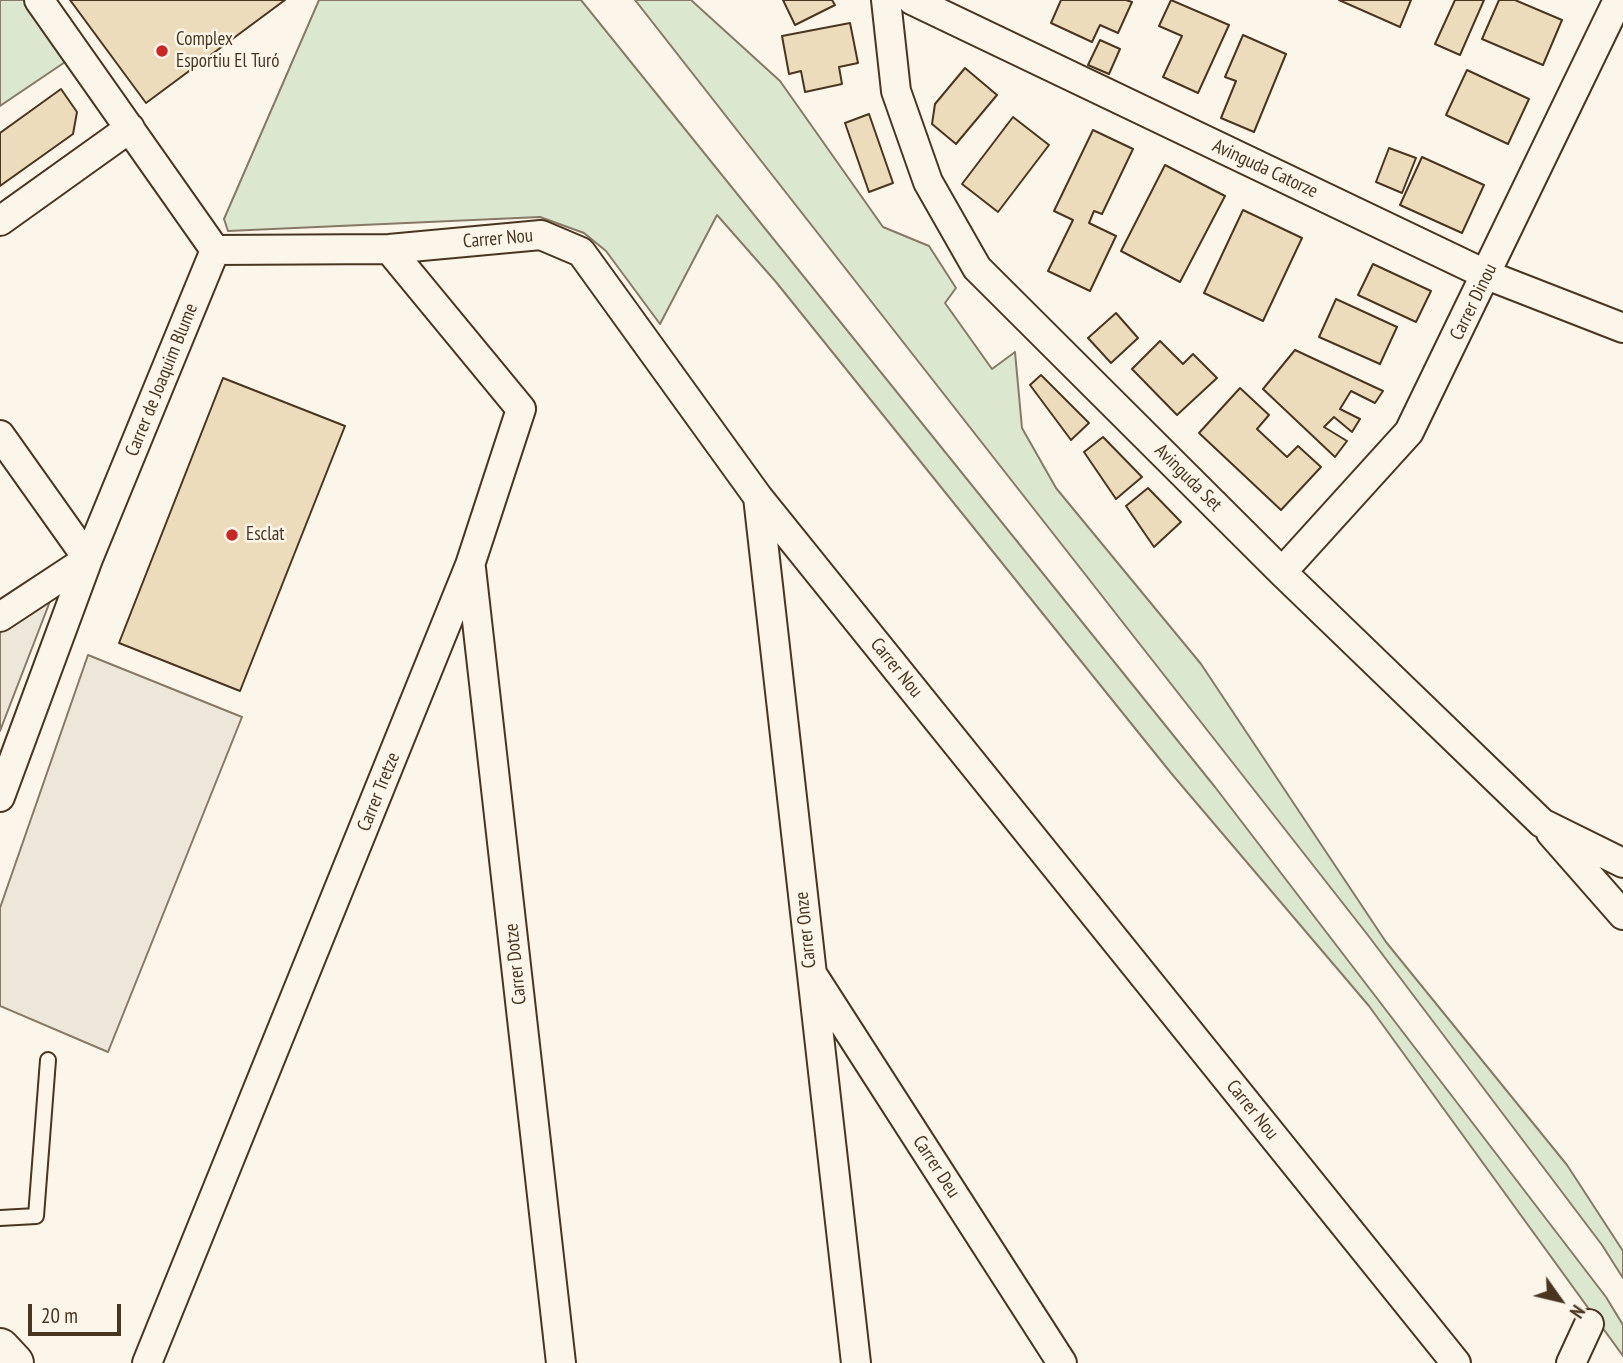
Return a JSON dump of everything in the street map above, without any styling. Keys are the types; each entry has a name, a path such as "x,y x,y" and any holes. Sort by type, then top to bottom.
{"main road":[{"path":"0,1348 14,1363"}],"street":[{"path":"39,0 215,250"},
{"name":"Avinguda Set","path":"887,0 896,92 928,182 977,268 1282,572 1542,823 1623,863"},
{"name":"Avinguda Catorze","path":"912,0 1487,275 1623,328"},
{"name":"Carrer Dinou","path":"1282,572 1409,432 1487,275 1613,6"},
{"path":"0,221 130,128"},
{"name":"Carrer Nou","path":"215,250 389,249 541,235 581,252 758,497 1456,1363"},
{"name":"Carrer Tretze","path":"147,1363 470,565 521,409 389,249"},
{"name":"Carrer de Joaquim Blume","path":"0,797 88,559 215,250"},
{"path":"0,435 88,559 0,617"},
{"name":"Carrer Onze","path":"758,497 856,1363"},
{"name":"Carrer Dotze","path":"470,565 561,1363"},
{"path":"1542,823 1623,915"},
{"name":"Carrer Deu","path":"810,971 1062,1363"},
{"path":"1571,1363 1589,1324"}],"lane":[{"path":"0,1218 36,1216 48,1060"}],"green space":[{"path":"0,0 36,0 77,54 0,106"},
{"path":"319,0 581,0 1215,787 1606,1297 1623,1325 1623,1356 1369,1006 1171,773 776,282 717,215 660,324 606,251 584,233 540,217 228,231 224,219"},
{"path":"635,0 691,0 780,81 883,227 929,246 956,288 945,303 992,369 1015,352 1022,428 1056,488 1201,664 1386,942 1567,1165 1623,1251 1623,1278 1602,1245 1367,934"}],"shaded area":[{"path":"54,591 0,731 0,627"},
{"path":"88,655 242,717 108,1052 0,1006 0,908"}],"building":[{"name":"Complex Esportiu El Turó","path":"70,0 285,0 146,103"},
{"path":"783,0 832,0 835,5 795,25"},
{"path":"1061,0 1132,2 1118,33 1100,25 1092,42 1051,23"},
{"path":"1171,0 1229,25 1198,93 1163,77 1182,36 1159,26"},
{"path":"1339,0 1411,0 1400,27"},
{"path":"1455,0 1484,0 1460,55 1435,44"},
{"path":"1499,0 1515,0 1562,20 1543,65 1482,39"},
{"path":"850,23 858,63 839,67 842,84 805,92 801,71 789,74 782,36"},
{"path":"1243,35 1286,54 1254,132 1221,118 1236,81 1225,77"},
{"path":"1100,40 1120,49 1109,74 1088,65"},
{"path":"965,68 997,95 956,144 932,124 935,104"},
{"path":"1467,70 1529,99 1508,144 1446,115"},
{"path":"61,89 77,112 73,134 0,186 0,133"},
{"path":"869,114 893,183 869,192 845,123"},
{"path":"1013,117 1049,145 998,212 962,184"},
{"path":"1093,130 1133,149 1102,214 1094,211 1089,223 1116,236 1090,291 1048,271 1073,220 1054,211"},
{"path":"1389,148 1416,158 1402,193 1376,182"},
{"path":"1422,157 1484,185 1462,233 1400,205"},
{"path":"1165,165 1225,196 1180,282 1121,251"},
{"path":"1243,210 1302,238 1263,321 1204,293"},
{"path":"1373,264 1431,291 1416,322 1358,295"},
{"path":"1336,299 1397,327 1380,364 1319,337"},
{"path":"1116,313 1138,338 1111,363 1088,338"},
{"path":"1160,341 1183,364 1193,354 1217,378 1177,415 1132,369"},
{"path":"1295,350 1383,391 1375,403 1351,391 1340,409 1360,419 1352,432 1334,417 1324,427 1347,441 1335,457 1263,389"},
{"path":"1041,375 1089,423 1071,440 1030,385"},
{"name":"Esclat","path":"223,378 345,426 240,691 119,643"},
{"path":"1240,388 1269,415 1257,429 1287,457 1298,446 1321,467 1281,510 1199,433"},
{"path":"1103,437 1142,477 1116,499 1084,452"},
{"path":"1148,488 1181,522 1154,547 1126,506"}],"place":[{"name":"Complex Esportiu El Turó","path":"162,51"},
{"name":"Esclat","path":"232,535"}]}
